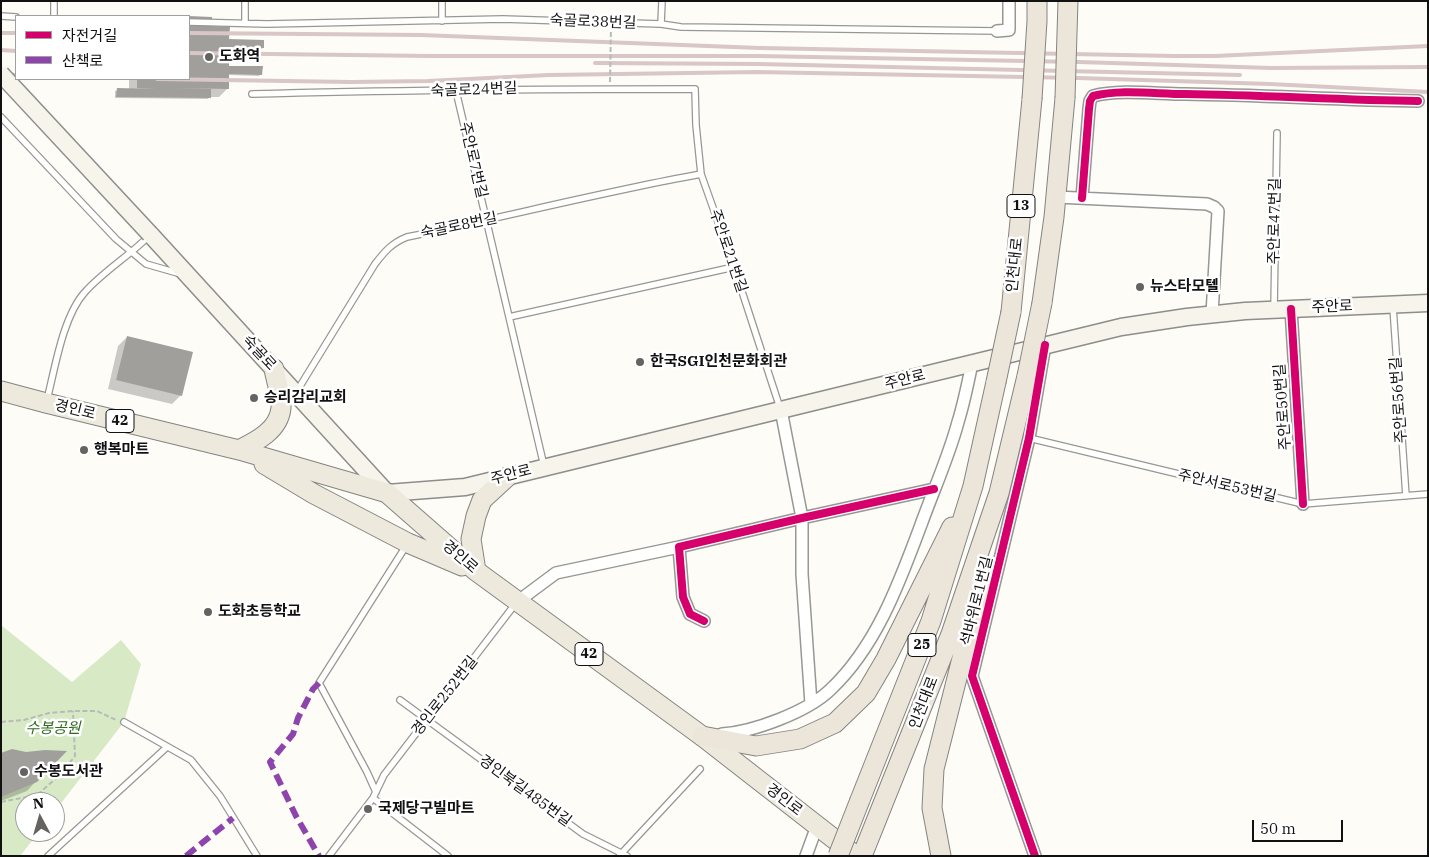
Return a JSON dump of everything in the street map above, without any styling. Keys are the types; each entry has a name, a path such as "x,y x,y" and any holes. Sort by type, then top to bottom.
{"highway":[{"name":"인천대로","path":"838,856 931,621 973,486 1011,312 1032,100 1038,21 1037,1"},
{"name":"인천대로","path":"862,856 951,634 999,493 1042,303 1056,197 1065,98 1068,1"},
{"path":"702,736 756,746 800,739 835,723 866,693 886,659 973,486"},
{"path":"941,856 932,808 934,769 983,578 999,493"}],"main road":[{"name":"숙골로","path":"1,74 387,493"},
{"name":"주안로","path":"387,493 466,486 1121,327 1212,314 1428,303"},
{"path":"239,450 262,438 276,423 281,408 274,369"},
{"name":"경인로","path":"1,391 239,450 387,493 476,571 702,736 856,856"},
{"path":"239,450 314,494 408,543 476,571 472,539 476,516 482,500 507,476"}],"street":[{"path":"997,31 1009,30 1009,1"},
{"path":"1082,198 1089,109 1093,96 1115,93 1418,101"},
{"path":"1056,197 1207,204 1214,207 1218,211 1212,314"},
{"name":"주안로50번길","path":"1291,309 1304,504"},
{"name":"석바위로1번길","path":"1035,856 972,676 1029,438 1045,345"},
{"path":"702,736 739,733 794,713 811,704 829,692 864,650 908,559 958,423 972,363"},
{"path":"781,410 802,518 802,574 811,704"},
{"path":"517,602 556,573 934,489"},
{"path":"679,547 682,597 690,614 704,621"},
{"path":"806,856 817,826"}],"lane":[{"path":"54,1 54,15"},
{"path":"245,1 245,23"},
{"path":"442,1 442,21"},
{"path":"661,24 662,1"},
{"path":"1,16 15,17"},
{"name":"숙골로38번길","path":"190,22 245,23 503,19 661,24 681,27 997,31"},
{"name":"숙골로24번길","path":"252,94 456,91 506,88 695,89"},
{"name":"주안로21번길","path":"695,89 696,125 701,174 781,410"},
{"name":"주안로7번길","path":"456,91 544,467"},
{"path":"1,117 116,239 131,252 146,264 188,276"},
{"name":"주안로47번길","path":"1274,310 1277,133"},
{"name":"숙골로8번길","path":"296,393 386,249 396,241 647,184 701,174"},
{"path":"46,403 62,337 76,304 85,292 150,234"},
{"path":"509,317 734,267"},
{"name":"주안로56번길","path":"1392,304 1406,496"},
{"name":"주안서로53번길","path":"1029,438 1304,504 1428,494"},
{"path":"408,543 319,683 368,772 375,795 448,856"},
{"name":"경인로252번길","path":"329,856 375,795 384,775 517,602"},
{"name":"경인북길485번길","path":"400,700 583,834 622,855"},
{"path":"124,722 191,760 220,796 257,856"},
{"path":"48,856 167,747"},
{"path":"622,855 700,769"}],"path":[{"path":"610,82 611,26"},
{"path":"1,722 24,720 49,713 73,711 97,711 124,722"},
{"path":"1,802 37,795 60,775 75,756 73,711"}],"green space":[{"name":"수봉공원","path":"1,625 72,682 121,640 141,664 124,722 65,798 65,792 15,792 15,842 31,842 20,856 1,856"}],"building":[{"name":"도화역","path":"190,16 212,17 212,26 230,27 229,39 264,40 264,48 229,47 229,66 263,66 262,75 229,74 229,89 173,88 211,89 211,98 116,97 117,88 156,89 137,88 137,80 190,80"},
{"path":"127,336 193,352 182,396 116,380"},
{"name":"수봉도서관","path":"12,749 26,752 45,750 67,751 37,782 1,797 1,753"}],"railway":[{"path":"1,33 15,33"},
{"path":"190,33 421,35 760,48 1174,56 1215,56 1428,46"},
{"path":"1,50 15,51"},
{"path":"190,53 430,56 759,56 1271,68 1428,67"},
{"path":"595,63 758,64 1240,75"},
{"path":"190,80 428,81 549,75 757,72 1078,78 1270,84 1428,92"},
{"path":"1,74 15,75"}],"marked path":[{"path":"319,683 313,689 298,718 293,734 270,762 296,816 319,856"},
{"path":"186,856 233,818"}],"cycle path":[{"path":"1082,198 1089,109 1093,96 1139,92 1418,101"},
{"path":"1291,309 1303,504"},
{"path":"1035,856 972,676 1029,438 1045,345"},
{"path":"704,621 690,614 683,597 679,547 934,489"}],"place":[{"name":"도화역","path":"209,57"},
{"name":"뉴스타모텔","path":"1140,287"},
{"name":"한국SGI인천문화회관","path":"640,362"},
{"name":"승리감리교회","path":"254,398"},
{"name":"행복마트","path":"84,450"},
{"name":"도화초등학교","path":"208,612"},
{"name":"수봉도서관","path":"24,772"},
{"name":"국제당구빌마트","path":"368,809"}]}
